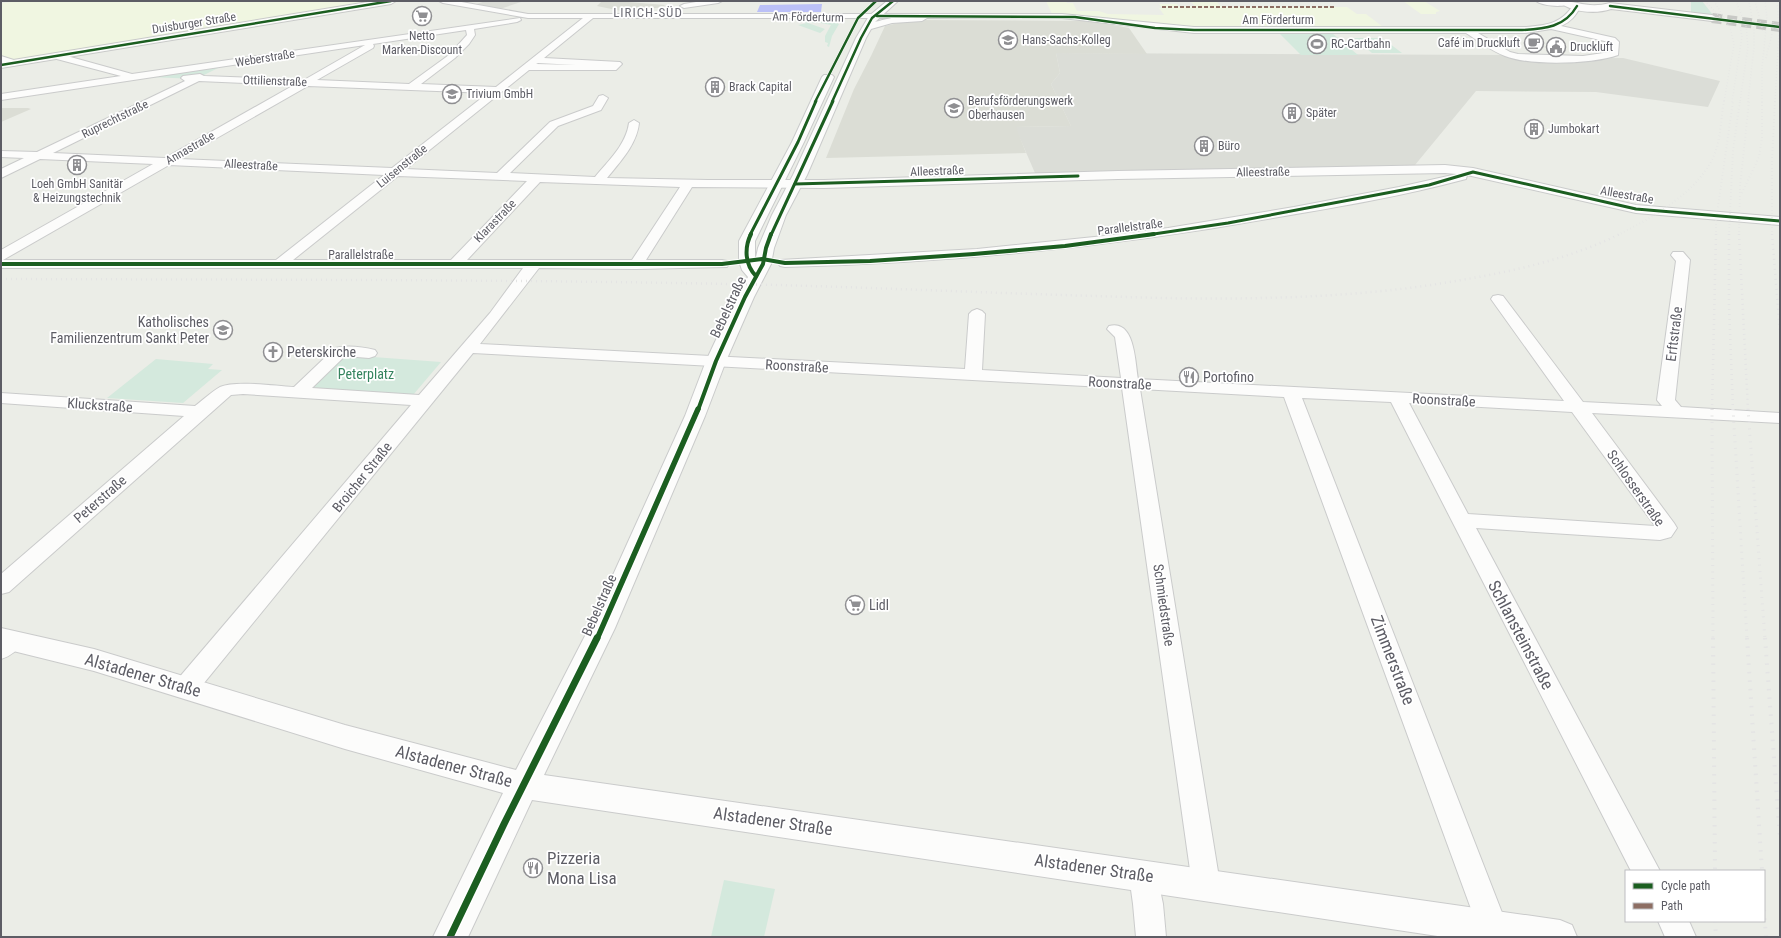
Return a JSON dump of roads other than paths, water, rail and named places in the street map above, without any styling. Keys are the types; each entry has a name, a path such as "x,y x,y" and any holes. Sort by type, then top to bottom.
{"street":[{"name":"Duisburger Straße","path":"1,65 391,1"},
{"path":"443,1 528,16"},
{"path":"658,16 672,8 718,1"},
{"name":"Bebelstraße","path":"756,276 750,270 747,261 747,241 798,142 847,36 859,16 876,1"},
{"name":"Bebelstraße","path":"450,937 602,628 695,416 716,361 763,264 766,248 779,215 795,184 860,38 872,20 893,1"},
{"path":"1541,1 1565,2 1577,6 1601,9 1610,6"},
{"path":"1600,1 1610,6 1712,18"},
{"path":"669,16 681,8 690,5"},
{"name":"Am Förderturm","path":"528,16 859,16 872,20 971,16 1075,17 1155,28 1194,30 1521,30 1550,26 1566,21 1577,6"},
{"path":"681,8 682,12 695,16"},
{"name":"Luisenstraße","path":"278,265 592,15"},
{"name":"Weberstraße","path":"1,97 469,27 519,19 528,16"},
{"name":"Am Förderturm","path":"922,18 971,16"},
{"path":"872,20 922,18"},
{"name":"Am Förderturm","path":"1469,30 1507,54 1517,57 1608,56 1615,53 1615,42 1612,40 1550,26"},
{"path":"412,86 450,58 466,43 471,35 469,27"},
{"name":"Annastraße","path":"1,256 379,40"},
{"name":"Ottilienstraße","path":"56,56 138,77 498,90"},
{"path":"1,59 14,62"},
{"name":"Ruprechtstraße","path":"1,174 228,63"},
{"path":"530,64 617,64 613,68 608,68 530,64"},
{"path":"821,90 837,91"},
{"path":"500,176 554,124 597,108 603,98"},
{"path":"598,181 625,146 634,131 634,123"},
{"name":"Alleestraße","path":"1,154 598,181 776,185 1125,175 1428,169 1473,172 1636,208 1780,221"},
{"name":"Parallelstraße","path":"784,263 870,261 968,255 1065,246 1163,233 1236,221 1429,185 1473,172"},
{"name":"Klarastraße","path":"454,265 537,178"},
{"path":"636,265 688,184"},
{"name":"Erftstraße","path":"1675,412 1666,400 1682,274 1682,260 1678,255"},
{"name":"Parallelstraße","path":"1,264 722,264"},
{"name":"Broicher Straße","path":"186,687 468,348 534,265"},
{"name":"Schlosserstraße","path":"1461,520 1660,533 1666,530 1665,524 1498,299"},
{"path":"973,376 977,314"},
{"name":"Schmiedstraße","path":"1115,329 1124,336 1206,884"},
{"name":"Roonstraße","path":"468,348 1776,418"},
{"path":"298,393 341,351 369,352"},
{"path":"200,412 227,390 236,389 424,401"},
{"name":"Zimmerstraße","path":"1291,392 1493,928"},
{"name":"Schlansteinstraße","path":"1398,397 1401,406 1645,870"},
{"name":"Kluckstraße","path":"1,398 200,412"},
{"name":"Peterstraße","path":"1,586 200,412"},
{"name":"Alstadener Straße","path":"5,643 94,660 345,737 524,785 1206,884 1548,936"},
{"path":"1143,875 1148,904 1151,937"},
{"path":"1674,922 1681,937"}],"water":[{"path":"822,4 821,12 757,12 760,5"}],"tunnel":[{"path":"1712,18 1780,27"}],"railway":[{"path":"1,2 7,1"},
{"path":"1705,1 1721,18"},
{"path":"1714,1 1730,28 1734,44 1724,102"},
{"path":"1736,1 1746,26 1748,46 1740,102"},
{"path":"1748,102 1754,47 1754,28 1749,1"},
{"path":"1755,1 1763,32"},
{"path":"1742,193 1759,157 1762,138 1762,68 1767,19 1765,1"},
{"path":"1775,102 1779,31 1777,1"},
{"path":"1766,58 1773,30 1773,21"},
{"path":"1732,102 1742,36 1740,27"},
{"path":"1619,234 1661,211 1689,190 1700,178 1716,150 1724,101"},
{"path":"1716,234 1716,221 1733,101"},
{"path":"1729,235 1733,150 1740,101"},
{"path":"1739,234 1740,187 1749,101"},
{"path":"1772,234 1772,159 1775,101"},
{"path":"1,279 390,280 681,283 1180,298 1306,297 1389,290 1479,277 1527,267 1575,253 1619,234"},
{"path":"1712,410 1716,234"},
{"path":"1739,234 1748,410"},
{"path":"1772,234 1780,333"},
{"path":"1729,235 1729,305 1733,410"},
{"path":"1733,409 1747,639"},
{"path":"1748,409 1765,639"},
{"path":"1712,410 1713,639"},
{"path":"1713,638 1715,870"},
{"path":"1747,638 1762,870"},
{"path":"1765,638 1780,838"},
{"path":"1715,922 1716,937"},
{"path":"1765,922 1766,937"}],"place":[{"name":"Netto Marken-Discount","path":"422,16"},
{"name":"Hans-Sachs-Kolleg","path":"1008,40"},
{"name":"Café im Druckluft","path":"1534,43"},
{"name":"RC-Cartbahn","path":"1317,44"},
{"name":"Druckluft","path":"1556,47"},
{"name":"Brack Capital","path":"715,87"},
{"name":"Trivium GmbH","path":"452,94"},
{"name":"Berufsförderungswerk Oberhausen","path":"954,108"},
{"name":"Später","path":"1292,113"},
{"name":"Jumbokart","path":"1534,129"},
{"name":"Büro","path":"1204,146"},
{"name":"Loeh GmbH Sanitär & Heizungstechnik","path":"77,165"},
{"name":"Katholisches Familienzentrum Sankt Peter","path":"223,330"},
{"name":"Peterskirche","path":"273,352"},
{"name":"Portofino","path":"1189,377"},
{"name":"Lidl","path":"855,605"},
{"name":"Pizzeria Mona Lisa","path":"533,868"}],"district":[{"name":"LIRICH-SÜD","path":"648,12"}],"park label":[{"name":"Peterplatz","path":"366,374"}]}
